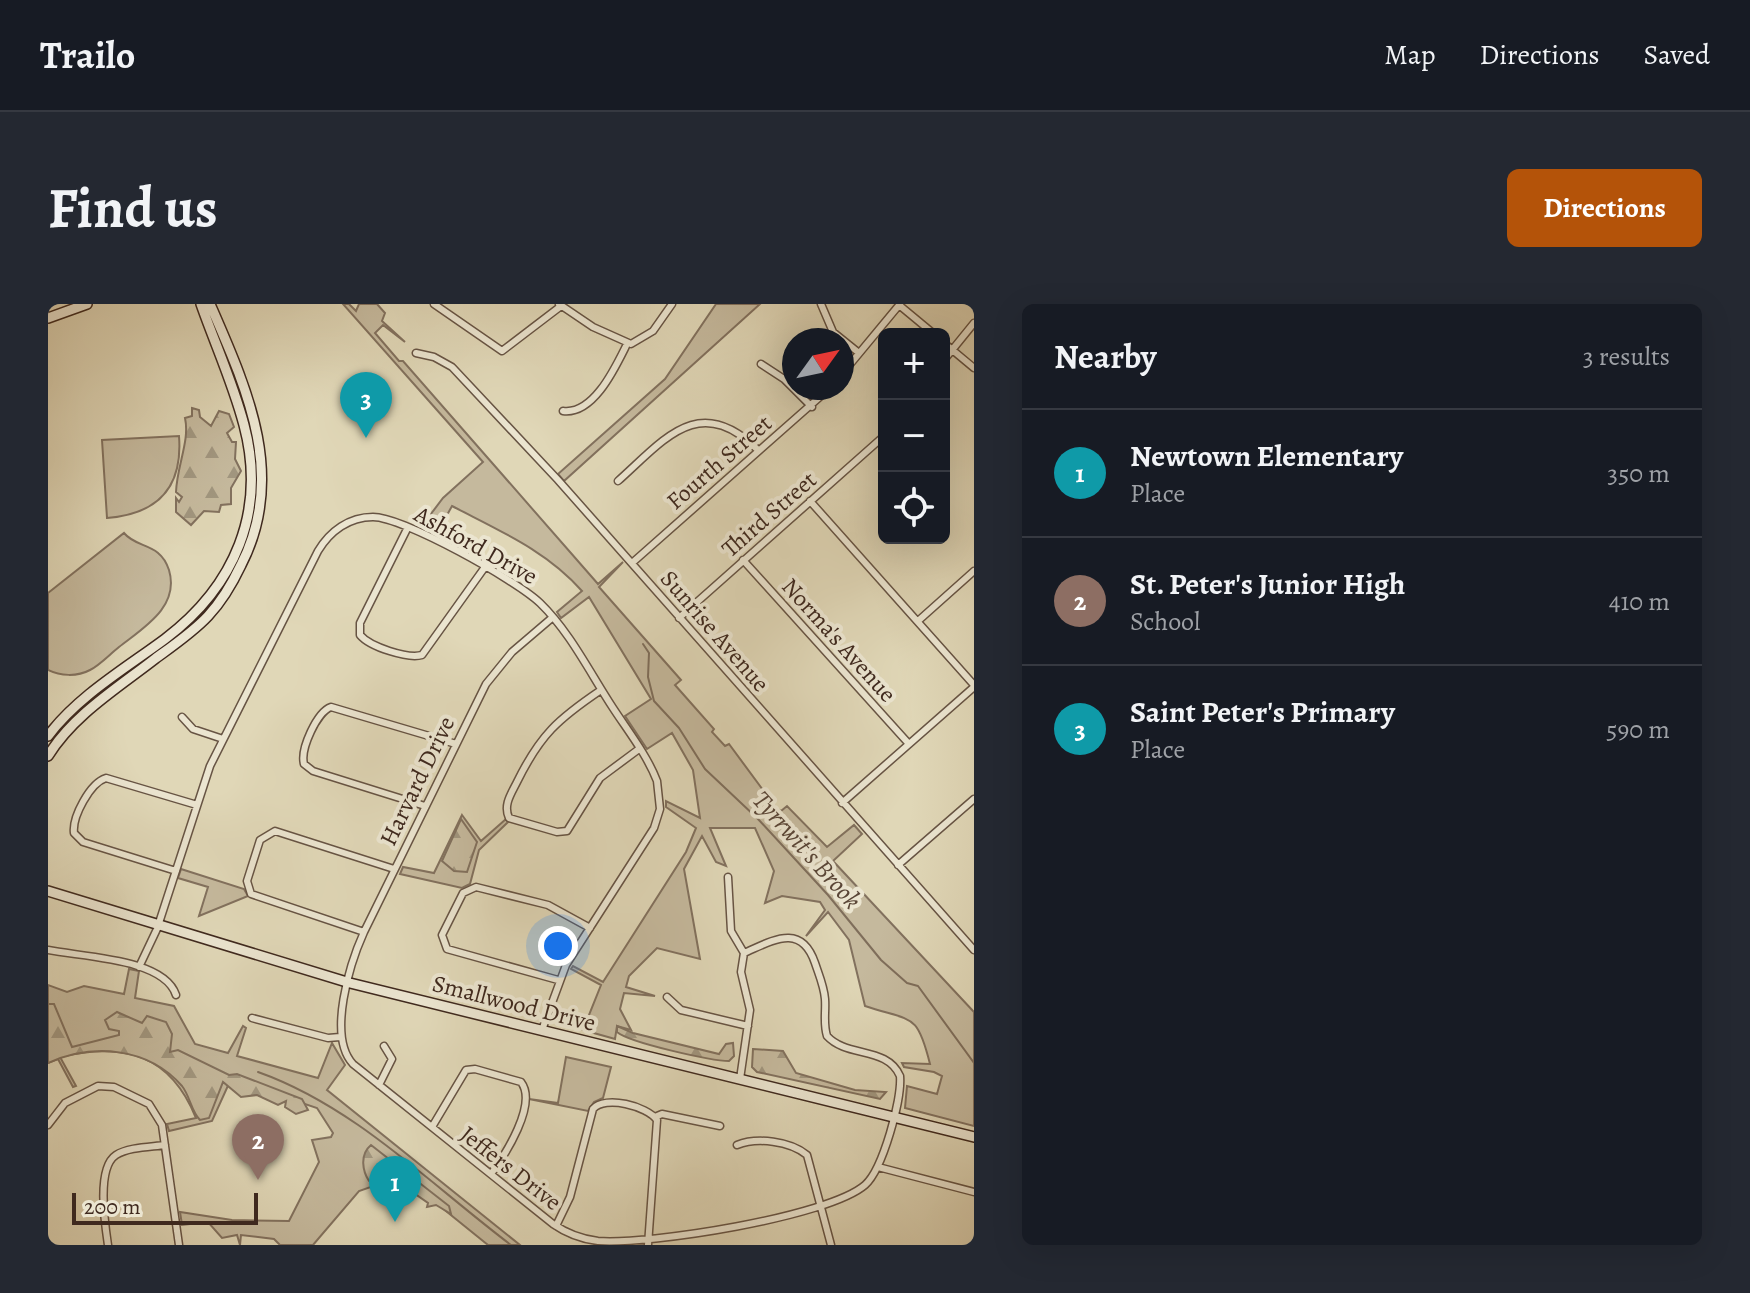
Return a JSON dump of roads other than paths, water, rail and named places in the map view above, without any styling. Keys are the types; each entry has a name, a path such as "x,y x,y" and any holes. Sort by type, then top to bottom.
{"main road":[{"path":"48,318 87,304"},
{"path":"48,736 74,708 195,616 236,555 248,520 251,483 249,444 202,306"},
{"path":"48,756 77,720 206,618 228,590 252,543 263,481 259,434 246,390 202,306"},
{"name":"Smallwood Drive","path":"48,891 350,983 974,1137"}],"street":[{"path":"434,304 502,351 560,305 627,344 649,335 672,304"},
{"path":"821,304 833,332 859,353"},
{"path":"854,359 900,304 927,328"},
{"path":"950,352 974,323"},
{"path":"563,411 577,410 593,396 608,379 627,344"},
{"path":"952,350 974,368"},
{"name":"Sunrise Avenue","path":"416,353 440,359 457,372 632,563 974,950"},
{"path":"761,364 784,379 812,407"},
{"name":"Fourth Street","path":"632,563 819,400"},
{"path":"618,481 673,432 688,424 725,426 741,434 758,450"},
{"name":"Third Street","path":"679,618 878,441"},
{"path":"810,501 974,686 842,803"},
{"name":"Ashford Drive","path":"139,967 159,924 197,805 223,739 324,541 341,527 361,518 386,518 485,567 527,592 553,617 639,749 659,786 657,820 558,980 542,1030"},
{"path":"408,527 360,623 360,635 368,642 411,656 422,655 485,567"},
{"name":"Norma's Avenue","path":"743,560 909,744"},
{"path":"918,621 974,571"},
{"name":"Harvard Drive","path":"350,983 348,972 364,932 456,744 496,670 553,617"},
{"path":"601,690 565,714 539,740 507,803 509,818 531,826 567,831 596,783 639,749"},
{"path":"425,806 313,771 304,764 303,751 321,715 331,707 456,744"},
{"path":"182,717 193,729 223,739"},
{"path":"176,871 83,842 75,836 74,825 95,784 106,778 197,805"},
{"path":"898,865 974,799"},
{"path":"364,932 251,894 247,881 260,840 265,833 275,831 394,869"},
{"path":"728,877 732,935 744,953 741,972 750,1010 740,1079"},
{"path":"558,980 447,949 442,935 463,893 476,887 543,903 590,928"},
{"path":"744,953 770,940 788,937 808,947 824,990 827,1036 841,1047 887,1060 899,1072 900,1086 878,1167 974,1192"},
{"path":"48,950 139,967 163,977 176,995"},
{"path":"252,1018 328,1038 340,1037 350,983"},
{"path":"667,997 681,1010 748,1026"},
{"name":"Jeffers Drive","path":"340,1037 350,1061 379,1085 556,1226 594,1240 648,1243 822,1205 863,1187 878,1167"},
{"path":"379,1085 392,1056 384,1046"},
{"path":"432,1127 466,1070 475,1069 521,1082 526,1093 517,1133 491,1174"},
{"path":"48,1125 65,1103 90,1089 107,1086 149,1104 162,1125 179,1245"},
{"path":"556,1226 570,1197 594,1107 608,1102 647,1111 655,1117 657,1126 648,1243"},
{"path":"655,1117 662,1114 720,1126"},
{"path":"737,1145 760,1140 805,1153 812,1163 831,1245"},
{"path":"108,1245 104,1184 111,1159 121,1152 165,1145"}],"waterway":[{"name":"Tyrrwit's Brook","path":"643,644 649,653 648,677 654,701 679,728 705,769 758,819 828,895 881,960 907,983 918,986 974,1063"},
{"path":"258,1072 293,1087 359,1125 511,1245"}],"place":[{"name":"Saint Peter's Primary","path":"366,438"},
{"name":"St. Peter's Junior High","path":"258,1180"},
{"name":"Newtown Elementary","path":"395,1222"}]}
